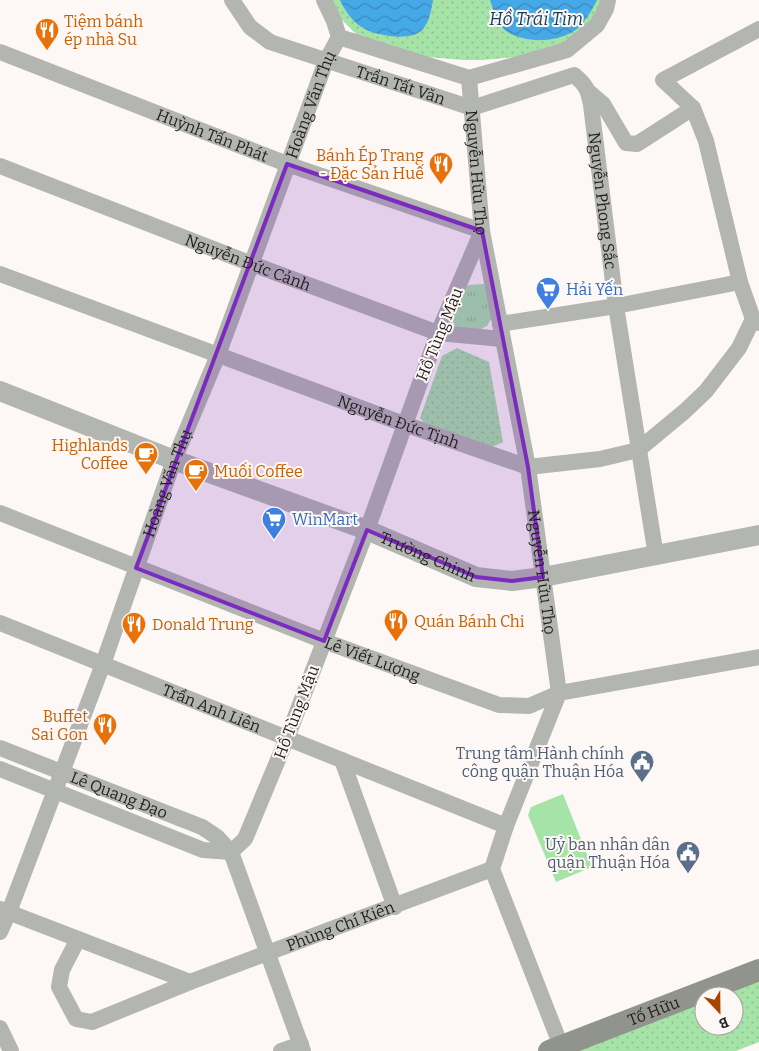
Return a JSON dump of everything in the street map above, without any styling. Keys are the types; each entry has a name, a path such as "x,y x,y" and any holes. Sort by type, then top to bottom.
{"main road":[{"name":"Tố Hữu","path":"555,1049 759,970"}],"street":[{"name":"Trần Tất Văn","path":"232,0 250,27 270,42 472,108"},
{"path":"324,0 339,37 470,78 567,50 597,25 606,9 608,0"},
{"path":"756,321 740,282 706,141 693,108 663,80 759,29"},
{"name":"Hoàng Văn Thụ","path":"0,932 4,911 55,790 103,664 174,460 218,355 326,61 339,37"},
{"path":"567,50 574,74 584,83 589,92 603,104 626,143 637,144 693,108"},
{"name":"Huỳnh Tấn Phát","path":"0,52 287,164 482,231"},
{"path":"472,108 574,74"},
{"name":"Nguyễn Hữu Thọ","path":"470,78 482,231 528,467 559,692 506,826 492,869"},
{"name":"Nguyễn Phong Sắc","path":"589,92 616,306 656,556"},
{"name":"Nguyễn Đức Cảnh","path":"0,166 252,264 438,333 501,332 616,306 740,282"},
{"name":"Hồ Tùng Mậu","path":"231,852 245,839 287,738 367,530 438,333 482,231"},
{"name":"Nguyễn Đức Tịnh","path":"0,274 404,424 528,467 600,459 638,450 685,411 706,390 739,348 756,321"},
{"name":"Trường Chinh","path":"0,391 174,460 367,530 476,577 512,581 543,577 759,536"},
{"name":"Lê Viết Lượng","path":"0,513 324,641 499,705 529,706 559,692 759,657"},
{"name":"Trần Anh Liên","path":"0,623 506,826"},
{"name":"Lê Quang Đạo","path":"0,748 202,827 217,837 231,852 302,1047"},
{"path":"342,760 395,907"},
{"name":"Lê Quang Đạo","path":"0,769 203,850 231,852"},
{"path":"492,869 555,1049"},
{"name":"Phùng Chí Kiên","path":"78,939 62,970 59,987 76,1019 92,1022 190,982 395,907 492,869"},
{"path":"4,911 190,982"},
{"path":"0,1028 11,1051"},
{"path":"281,1051 302,1047"}],"highlighted area":[{"path":"287,164 482,231 528,467 543,577 512,581 476,577 367,530 324,641 136,568"}],"green space":[{"path":"329,0 603,0 594,21 559,47 525,56 463,60 417,56 357,35 340,18"},
{"path":"484,284 493,316 487,326 479,330 455,327 453,320 464,288 469,285"},
{"path":"457,348 489,362 503,442 488,449 428,428 420,418 442,356"},
{"path":"563,794 592,867 556,882 528,815 531,807"},
{"path":"759,980 759,1042 736,1051 575,1051 694,1005 694,1036 744,1036 743,986"}],"water":[{"path":"340,0 433,0 429,19 423,29 418,33 403,37 386,36 365,29 350,16"},
{"name":"Hồ Trái Tim","path":"490,0 597,0 583,23 570,34 551,39 532,40 506,31 498,21"}],"place":[{"name":"Tiệm bánh ép nhà Su","path":"47,51"},
{"name":"Bánh Ép Trang - Đặc Sản Huế","path":"441,185"},
{"name":"Hải Yến","path":"548,310"},
{"name":"Highlands Coffee","path":"146,475"},
{"name":"Muối Coffee","path":"196,492"},
{"name":"WinMart","path":"274,540"},
{"name":"Quán Bánh Chi","path":"396,642"},
{"name":"Donald Trung","path":"134,645"},
{"name":"Buffet Sai Gon","path":"105,746"},
{"name":"Trung tâm Hành chính công quận Thuận Hóa","path":"642,783"},
{"name":"Uỷ ban nhân dân quận Thuận Hóa","path":"688,874"}]}
